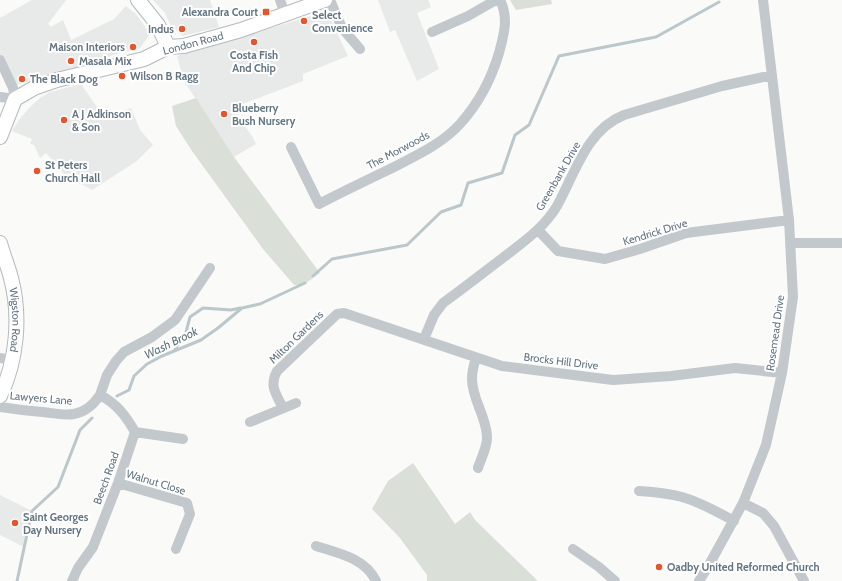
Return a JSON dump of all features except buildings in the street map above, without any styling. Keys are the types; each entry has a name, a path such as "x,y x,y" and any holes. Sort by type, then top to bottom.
{"main road":[{"path":"138,0 158,24 168,47"},
{"name":"London Road","path":"15,99 34,88 57,80 144,58 168,47 184,46 212,39 325,0"},
{"path":"0,137 15,99"},
{"name":"Wigston Road","path":"0,243 11,279 15,299 16,320 6,359 5,386 0,396"}],"street":[{"path":"280,0 285,14"},
{"path":"330,0 342,28 360,49"},
{"path":"432,32 468,16 496,0"},
{"name":"The Morwoods","path":"291,147 320,204 438,143 459,126 473,108 486,87 495,67 502,42 506,18 504,8 500,0"},
{"name":"Rosemead Drive","path":"699,581 743,503 766,446 782,372 793,297 789,220 763,0"},
{"path":"0,60 13,88 15,99 0,97"},
{"name":"Greenbank Drive","path":"424,339 434,315 444,303 538,230 556,207 584,153 600,131 609,122 624,115 722,86 772,75"},
{"name":"Kendrick Drive","path":"538,230 558,251 605,259 686,233 789,220"},
{"path":"791,243 842,243"},
{"path":"183,439 135,432 117,406 100,395 107,375 116,361 124,352 152,337 175,320 210,268"},
{"name":"Brocks Hill Drive","path":"344,313 502,366 613,380 671,376 735,368 782,372"},
{"name":"Milton Gardens","path":"283,408 274,391 273,377 277,370 337,314 344,313"},
{"path":"476,358 472,378 473,389 485,424 487,437 485,450 478,468"},
{"name":"Lawyers Lane","path":"0,407 63,415 73,414 81,412 89,407 96,402 100,395"},
{"path":"250,422 296,403"},
{"name":"Beech Road","path":"72,581 78,568 93,547 118,483 135,432"},
{"name":"Walnut Close","path":"118,483 187,503 190,514 176,549"},
{"path":"639,491 661,492 684,497 734,521"},
{"path":"743,503 763,513 774,526 804,581"},
{"path":"316,546 355,559 366,566 376,581"},
{"path":"573,549 600,567 615,581"}],"shaded area":[{"path":"32,0 66,0 48,24 51,27 63,20 71,40 114,19 126,6 136,14 150,34 140,48 110,56 110,60 43,76 16,85 0,54 0,18"},
{"path":"153,0 210,0 219,27 183,36 171,26 165,13"},
{"path":"378,0 428,0 431,7 417,13 439,69 417,81 395,30 390,32"},
{"path":"510,0 551,0 552,4 516,10"},
{"path":"327,11 348,56 303,74 303,81 232,108 256,144 234,157 184,81 177,56"},
{"path":"81,84 104,117 131,108 140,130 153,145 137,161 92,190 64,174 46,153 40,158 34,145 30,144 32,139 12,131 30,107 40,98 50,92"},
{"path":"196,98 234,157 320,273 303,285 294,285 263,249 192,151 176,126 172,106"},
{"path":"413,463 455,524 470,512 475,520 538,581 427,581 427,575 400,538 372,509 388,481"},
{"name":"Saint Georges Day Nursery","path":"0,495 32,511 24,547 0,535"}],"waterway":[{"path":"313,276 332,259 407,245 441,212 461,205 468,183 502,173 515,135 529,125 559,56 656,37 719,2"},
{"name":"Wash Brook","path":"117,396 129,390 134,376 147,364 162,356 201,340 242,308 260,304 305,283"},
{"path":"174,351 186,332 190,317 203,308 231,310 240,308"},
{"name":"Wash Brook","path":"17,581 32,511 58,487 80,430 92,418"}],"place":[{"name":"Alexandra Court","path":"266,12"},
{"name":"Select Convenience","path":"304,21"},
{"name":"Indus","path":"182,29"},
{"name":"Costa Fish And Chip","path":"254,42"},
{"name":"Maison Interiors","path":"133,47"},
{"name":"Masala Mix","path":"71,61"},
{"name":"Wilson B Ragg","path":"122,76"},
{"name":"The Black Dog","path":"22,79"},
{"name":"Blueberry Bush Nursery","path":"224,114"},
{"name":"A J Adkinson & Son","path":"64,120"},
{"name":"St Peters Church Hall","path":"37,171"},
{"name":"Saint Georges Day Nursery","path":"15,523"},
{"name":"Oadby United Reformed Church","path":"659,567"}]}
